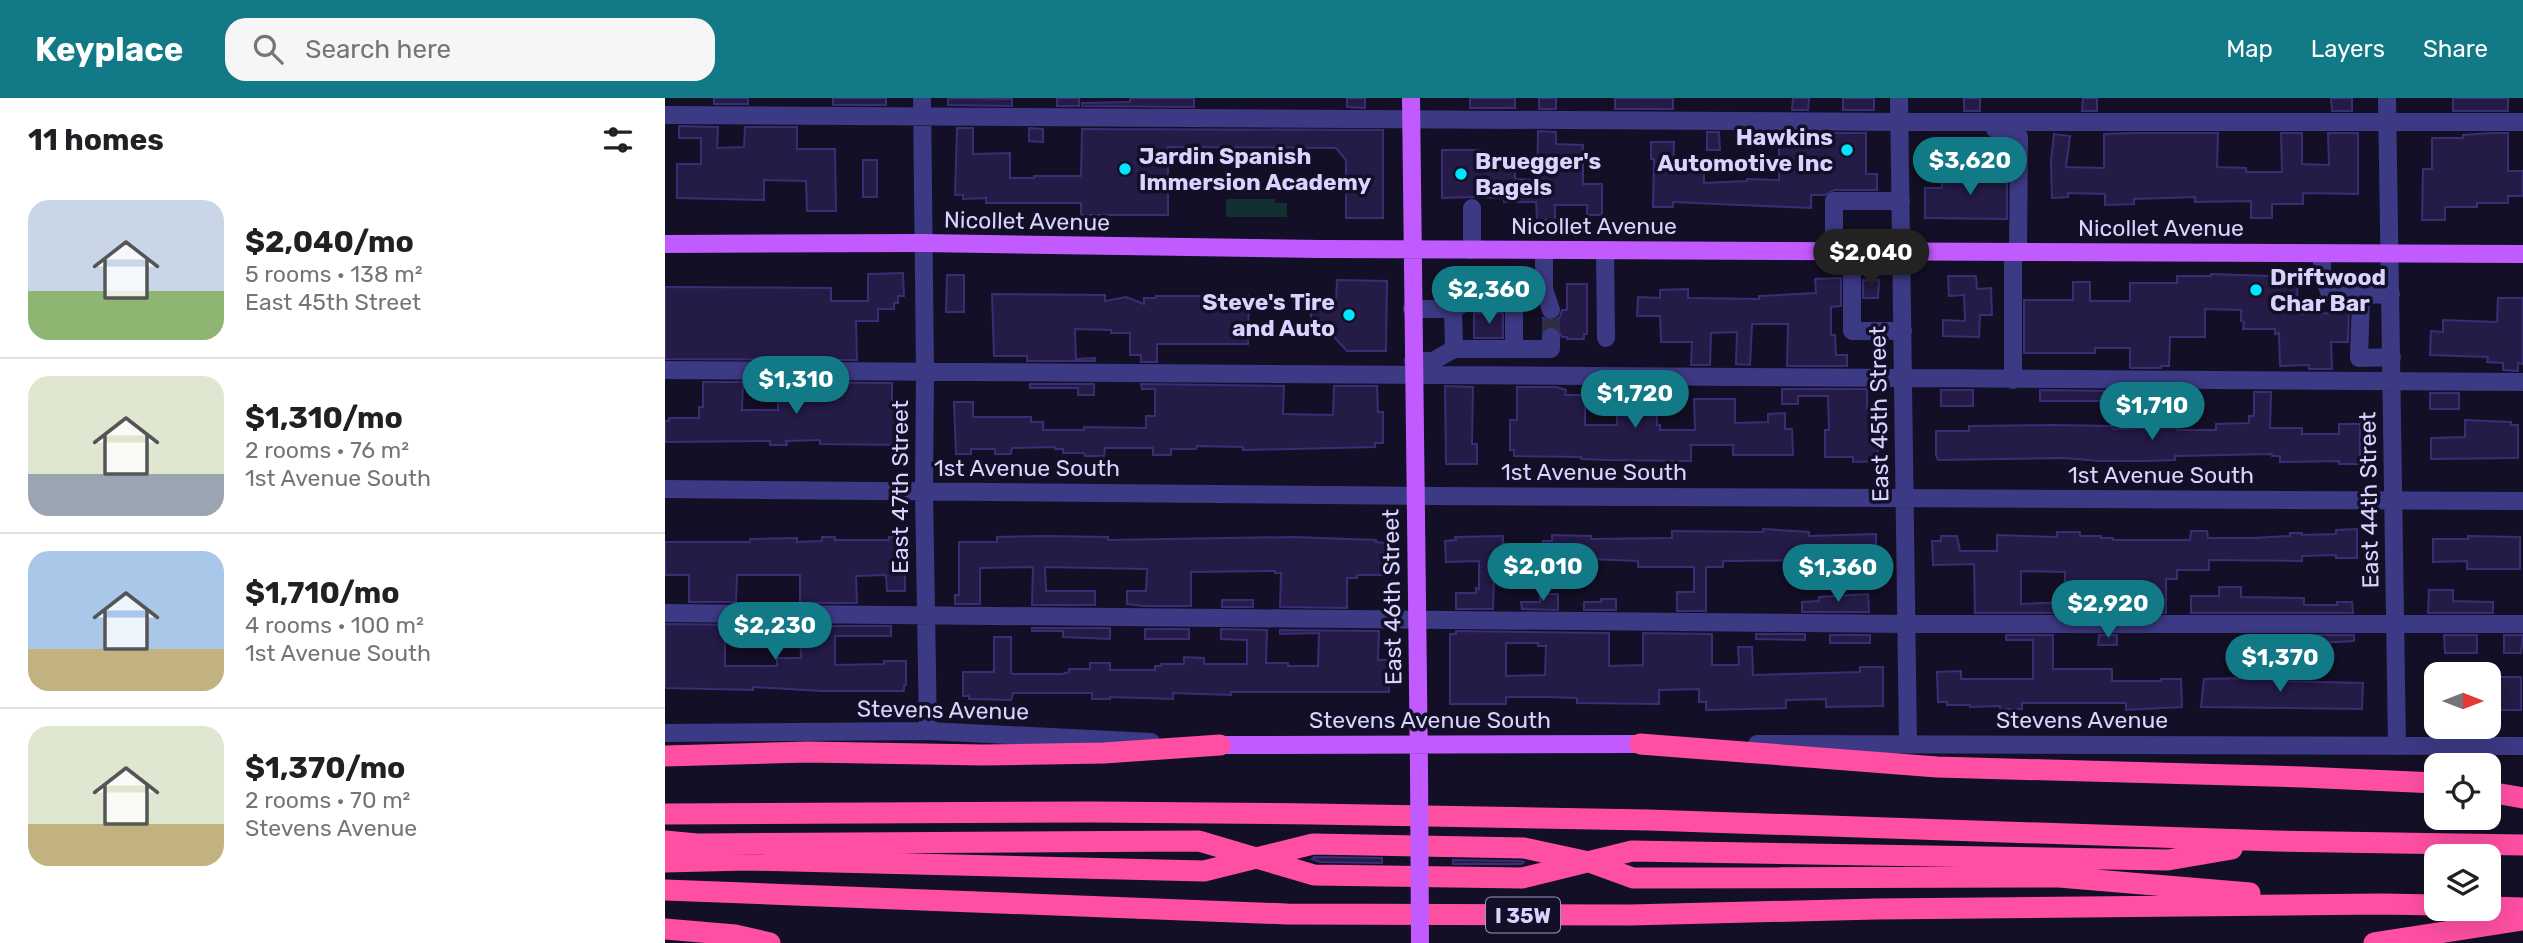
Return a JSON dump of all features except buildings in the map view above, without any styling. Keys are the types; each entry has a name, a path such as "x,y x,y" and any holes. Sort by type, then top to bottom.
{"highway":[{"path":"1640,744 1937,767 2424,782"},
{"path":"665,756 807,752 983,755 1104,753 1220,745"},
{"path":"2501,794 2523,798"},
{"path":"665,814 1106,812 1606,819 2276,841 2523,845"},
{"path":"665,841 697,844 1199,841 1314,875 1522,878 1632,851 2168,860 2276,841"},
{"path":"665,862 747,860 1204,871 1313,844 1524,848 1589,862 1633,878 2059,877 2381,904"},
{"name":"I 35W","path":"665,890 1287,914 1630,915 1876,909 2424,905"},
{"path":"2501,907 2523,908"},
{"path":"2374,943 2523,920"},
{"path":"665,929 735,935 770,943"}],"main road":[{"name":"East 46th Street","path":"1411,98 1420,943"},
{"name":"Nicollet Avenue","path":"665,244 923,243 1412,250 2523,254"},
{"name":"Stevens Avenue South","path":"1220,745 1640,744"}],"street":[{"name":"East 45th Street","path":"1899,98 1908,744"},
{"name":"East 44th Street","path":"2387,98 2397,746"},
{"path":"665,115 922,107 1411,118 1900,122 2523,122"},
{"name":"East 47th Street","path":"922,107 928,731"},
{"path":"1995,122 1995,129 2019,137 2013,380"},
{"path":"1901,201 1834,201 1843,250 1852,331 1903,331"},
{"path":"1472,208 1472,250"},
{"path":"1544,250 1544,289 1551,310"},
{"path":"1605,250 1606,338"},
{"path":"2322,254 2322,274 2331,296 2391,295"},
{"path":"1412,309 1453,309 1467,302 1514,301 1544,289"},
{"path":"2361,295 2359,358 2392,357"},
{"path":"1514,301 1514,348"},
{"path":"1453,309 1454,349"},
{"path":"1413,368 1454,349 1551,349 1551,337"},
{"path":"665,370 925,372 1413,368 1904,379 2523,382"},
{"name":"1st Avenue South","path":"665,489 1415,496 2523,501"},
{"path":"665,613 1907,624 2523,624"},
{"name":"Stevens Avenue","path":"665,733 928,731 1220,745"},
{"name":"Stevens Avenue","path":"1640,744 2523,746"}],"green space":[{"path":"1226,199 1275,199 1275,203 1287,203 1287,217 1226,217"}],"tunnel":[{"path":"1551,310 1551,337"}],"place":[{"name":"Hawkins Automotive Inc","path":"1847,150"},
{"name":"Jardin Spanish Immersion Academy","path":"1125,169"},
{"name":"Bruegger's Bagels","path":"1461,174"},
{"name":"Driftwood Char Bar","path":"2256,290"},
{"name":"Steve's Tire and Auto","path":"1349,315"}]}
